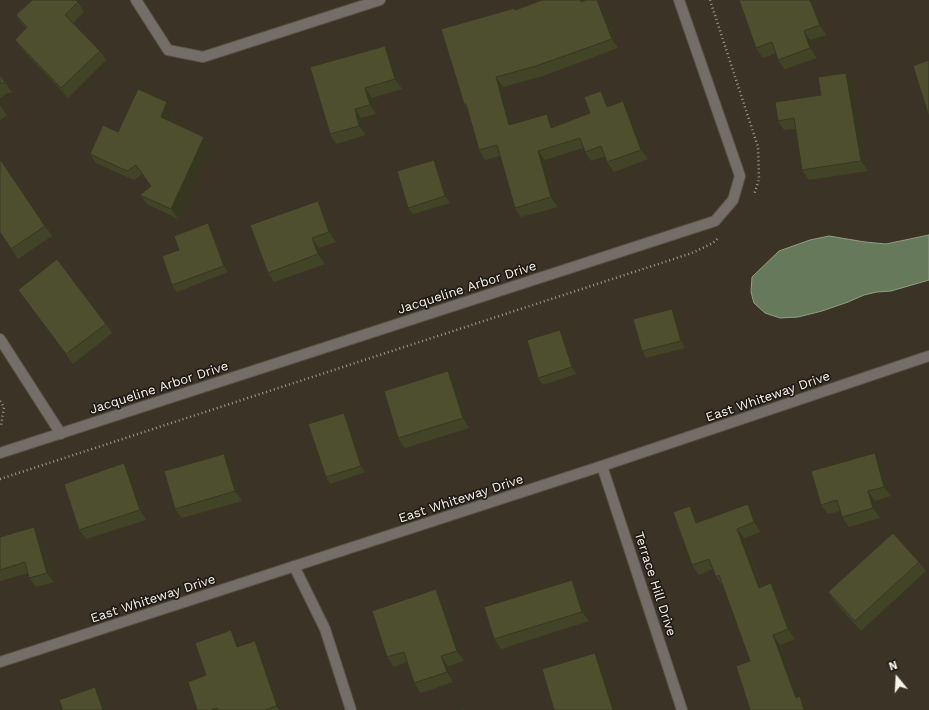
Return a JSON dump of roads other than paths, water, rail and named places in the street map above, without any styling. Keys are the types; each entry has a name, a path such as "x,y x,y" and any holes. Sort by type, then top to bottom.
{"street":[{"path":"136,0 168,50 203,57 380,0"},
{"name":"Jacqueline Arbor Drive","path":"0,453 715,221 733,200 740,176 679,0"},
{"path":"0,338 61,434"},
{"name":"East Whiteway Drive","path":"0,662 602,466 929,356"},
{"name":"Terrace Hill Drive","path":"602,466 682,710"},
{"path":"294,566 325,629 351,710"}]}
